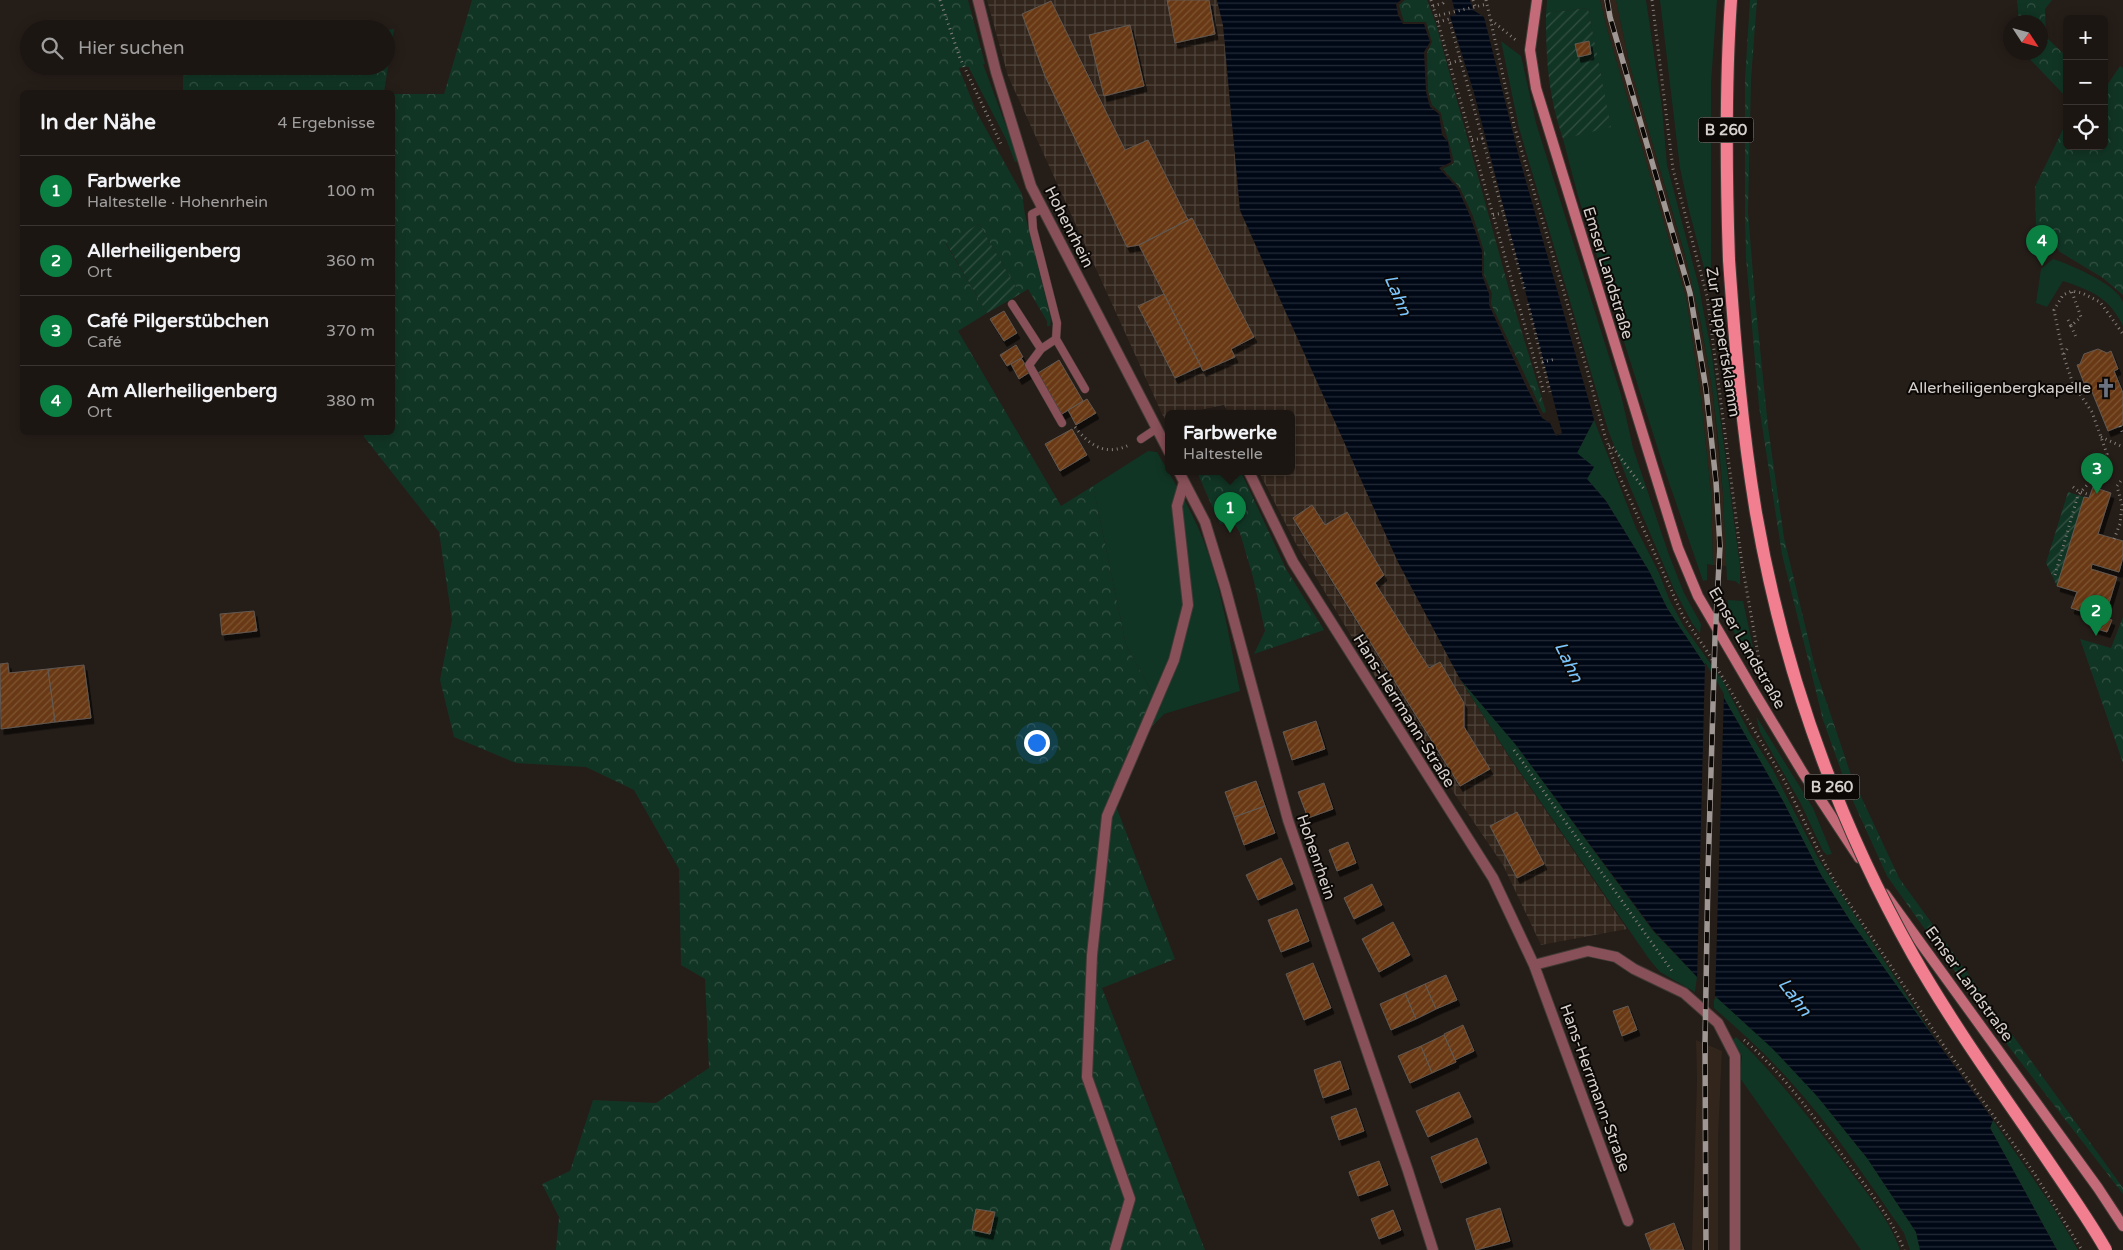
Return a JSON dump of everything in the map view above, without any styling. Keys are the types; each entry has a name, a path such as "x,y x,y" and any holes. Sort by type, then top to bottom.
{"main road":[{"name":"B 260","path":"1731,0 1727,52 1725,156 1729,260 1742,414 1756,513 1772,593 1802,700 1820,754 1863,858 1915,958 2106,1250"}],"street":[{"name":"Hohenrhein","path":"978,0 996,72 1031,186 1156,428 1165,439"},
{"name":"Emser Landstraße","path":"1537,0 1530,50 1532,70 1547,126 1658,487 1678,548 1698,596 1753,690 1841,832 2098,1188 2123,1226"},
{"name":"Hohenrhein","path":"1180,475 1205,522 1225,587 1288,820 1405,1161 1433,1250"},
{"name":"Hans-Herrmann-Straße","path":"1250,475 1294,562 1493,878 1534,965 1628,1221"},
{"path":"1115,1250 1130,1199 1087,1077 1092,955 1107,816 1174,660 1188,605 1177,506 1184,482"},
{"path":"1534,965 1588,951 1616,957 1634,969 1684,993 1718,1023 1735,1056 1735,1250"}],"lane":[{"path":"1042,209 1032,214 1033,229 1057,323 1056,339 1085,389"},
{"path":"1012,304 1040,350"},
{"path":"1056,339 1040,350 1029,365 1062,423"},
{"path":"1141,438 1156,428"}],"path":[{"path":"940,0 960,58 977,97 1005,151"},
{"path":"1431,0 1544,393"},
{"path":"1433,6 1443,3 1444,0"},
{"path":"1473,0 1474,6"},
{"name":"Zur Ruppertsklamm","path":"1652,0 1673,169 1707,296 1717,364 1741,555 1760,665 1753,690"},
{"path":"1436,16 1487,4"},
{"path":"1438,22 1449,19 1525,290"},
{"path":"1491,20 1530,50"},
{"path":"1450,63 1461,60"},
{"path":"1472,140 1483,138"},
{"path":"1493,215 1503,213"},
{"path":"2071,326 2081,317 2072,291"},
{"path":"2055,575 2080,492 2098,476 2100,466 2108,454 2092,412 2073,384 2063,354 2054,310 2063,296 2072,291 2082,293 2100,302 2123,334"},
{"path":"1528,304 1550,392"},
{"path":"2068,320 2077,339"},
{"path":"1529,343 1537,341"},
{"path":"2063,354 2069,346"},
{"path":"1542,362 1556,359"},
{"path":"1062,423 1074,426 1086,441 1094,447 1111,450 1126,447 1141,438"},
{"path":"2120,426 2123,434"},
{"path":"2101,436 2123,447"},
{"path":"1609,446 1611,446 1643,488 1651,490 1658,487"},
{"path":"2114,539 2120,524 2122,505 2117,486 2123,478"},
{"path":"2073,487 2080,492 2090,495"},
{"path":"1514,750 1637,921 1680,983 1684,993"},
{"path":"1718,1023 1732,1030 1750,1045 1804,1105 1877,1202 1899,1238 1904,1250"}],"shaded area":[{"path":"987,0 1217,0 1223,25 1240,211 1398,562 1460,679 1509,757 1627,929 1541,945 1503,865 1381,686 1295,542 1261,475 1295,475 1295,410 1227,410 1224,405 1200,410 1165,410 1164,418 1008,76"},
{"path":"1600,0 1616,0 1630,66 1694,288 1712,387 1723,494 1727,566 1713,565 1711,493 1701,399 1686,298"},
{"path":"1696,1040 1722,1051 1718,1137 1718,1250 1692,1250 1697,1079"}],"green space":[{"path":"472,0 968,0 985,64 959,68 977,113 1022,194 1025,215 1051,319 1050,326 1047,326 1047,321 1028,289 1020,294 979,224 946,244 987,313 958,331 1061,506 1093,486 1126,645 1164,714 1129,749 1112,796 1175,959 1102,988 1205,1250 556,1250 559,1217 542,1184 570,1171 593,1100 656,1103 709,1068 705,979 681,965 679,869 634,790 586,767 516,763 454,737 440,680 452,620 439,532 364,437 364,435 395,435 395,94 444,94"},
{"path":"1405,0 1427,0 1436,24 1510,293 1546,412 1543,413 1491,304 1492,294 1484,274 1484,251 1473,216 1460,188 1443,169 1454,163 1441,113 1432,105 1428,91 1427,53 1432,42 1426,22 1404,22 1399,5"},
{"path":"1547,0 1600,0 1686,298 1701,399 1711,493 1713,565 1707,564 1707,580 1703,581 1663,465 1578,196 1563,139 1610,126 1588,8 1546,13"},
{"path":"1616,0 1646,0 1662,108 1667,165 1699,287 1712,356 1740,566 1740,585 1735,581 1727,580 1719,447 1712,387 1700,318 1685,255 1630,66"},
{"path":"1660,0 1717,0 1711,83 1711,283 1708,283 1680,168"},
{"path":"1750,0 1757,0 1751,79 1748,212 1755,299 1768,427 1784,538 1816,671 1851,775 1899,878 2123,1188 2123,1194 2009,1047 1887,876 1848,790 1823,720 1782,554 1759,406 1746,258 1745,80"},
{"path":"2017,0 2052,0 2045,9 2045,15 2018,15"},
{"path":"1588,8 1611,127 1563,139 1551,92 1546,13"},
{"path":"2048,39 2063,53 2063,94 2031,60 2048,60"},
{"path":"1501,41 1521,56 1536,123 1621,395 1633,448 1669,555 1684,593 1701,624 1700,634 1674,589 1608,430 1519,128"},
{"path":"983,64 1019,161 1015,162 1006,139 968,66"},
{"path":"2120,66 2123,68 2123,295 2103,278 2060,252 2036,226 2035,187 2063,129 2063,150 2108,150 2108,84"},
{"path":"183,75 387,75 384,90 183,90"},
{"path":"979,224 1020,294 987,313 946,243"},
{"path":"2053,259 2070,265 2103,282 2119,295 2123,302 2123,326 2112,308 2099,296 2063,281 2047,307 2036,303 2041,269"},
{"path":"1594,420 1636,528 1683,625 1723,681 1749,732 1773,770 1819,860 1942,1050 1849,919 1821,875 1783,801 1705,665 1667,608 1649,571 1606,501 1587,479 1577,453"},
{"path":"1148,451 1157,452 1165,466 1165,475 1170,475 1200,532 1214,571 1240,691 1164,714 1126,645 1093,486"},
{"path":"1198,475 1242,475 1286,569 1324,630 1254,654 1265,631 1253,577 1240,533 1234,523 1220,524"},
{"path":"2068,492 2084,497 2057,586 2046,563"},
{"path":"1728,600 1743,601 1754,652 1753,656 1747,660 1734,631"},
{"path":"2123,617 2123,763 2080,639 2111,648"},
{"path":"1460,679 1516,745 1653,931 1697,977 1695,992 1660,972 1649,959 1509,756"},
{"path":"1756,716 1813,808 1832,854 1827,855 1823,851 1800,802 1760,732"},
{"path":"1714,995 1773,1049 1817,1096 1867,1158 1916,1232 1920,1250 1910,1250 1904,1233 1835,1135 1805,1098 1762,1052 1714,1008"},
{"path":"1736,1037 1779,1082 1845,1164 1883,1216 1900,1250 1861,1250 1740,1078 1742,1056 1733,1040"},
{"path":"1993,1120 2054,1209 2078,1250 2057,1250 1990,1128"}],"water":[{"name":"Lahn","path":"1217,0 1401,0 1396,4 1398,15 1403,24 1424,24 1430,42 1424,52 1426,92 1430,107 1439,114 1442,135 1448,142 1451,162 1439,168 1458,189 1470,216 1482,251 1482,275 1489,294 1489,305 1542,418 1550,423 1556,436 1562,433 1474,93 1450,16 1456,15 1452,0 1470,0 1473,10 1484,17 1519,157 1594,420 1577,453 1594,467 1587,479 1606,501 1649,571 1667,608 1705,665 1783,801 1821,875 1849,919 1993,1120 1990,1128 2057,1250 1920,1250 1916,1232 1867,1158 1817,1096 1773,1049 1714,995 1654,931 1516,745 1460,679 1398,562 1240,210 1223,25"}],"pier":[{"path":"1705,662 1724,694 1715,1000 1697,981"}],"building":[{"path":"1167,0 1209,0 1215,34 1175,43"},
{"path":"1051,1 1125,150 1148,140 1188,220 1139,245 1127,247 1045,76 1022,14"},
{"path":"1130,25 1144,86 1104,96 1089,35"},
{"path":"1589,41 1591,54 1578,57 1575,44"},
{"path":"1192,218 1254,337 1231,349 1235,357 1203,371 1139,245"},
{"path":"1164,294 1201,366 1175,378 1138,306"},
{"path":"1004,311 1017,333 1004,341 990,319"},
{"path":"1016,345 1023,357 1007,366 1000,355"},
{"name":"Allerheiligenbergkapelle","path":"2098,349 2107,353 2111,351 2118,369 2114,371 2123,393 2123,425 2108,431 2088,382 2084,383 2077,365 2080,364 2084,354"},
{"path":"1021,358 1030,372 1019,379 1011,364"},
{"path":"1059,360 1083,401 1062,414 1038,373"},
{"path":"1087,399 1096,413 1076,425 1068,410"},
{"path":"1072,429 1087,455 1060,471 1045,444"},
{"path":"2093,487 2111,493 2098,534 2123,541 2123,557 2119,572 2092,564 2091,569 2117,577 2109,603 2095,599 2090,614 2071,608 2077,592 2057,586 2084,497 2089,498"},
{"path":"1312,505 1325,525 1347,512 1384,575 1375,583 1429,668 1440,662 1464,703 1464,727 1490,769 1460,786 1293,518"},
{"path":"254,611 257,631 222,635 220,614"},
{"path":"2095,614 2112,620 2107,632 2091,627"},
{"path":"8,663 9,673 48,669 55,722 1,729 0,664"},
{"path":"84,665 91,718 55,722 48,669"},
{"path":"1316,721 1325,749 1292,760 1283,732"},
{"path":"1256,781 1265,806 1234,817 1225,792"},
{"path":"1324,783 1333,809 1308,818 1298,792"},
{"path":"1265,806 1275,833 1244,845 1234,817"},
{"path":"1517,812 1544,864 1517,878 1490,826"},
{"path":"1348,842 1356,863 1337,871 1329,850"},
{"path":"1281,858 1293,884 1258,900 1246,875"},
{"path":"1372,884 1382,905 1354,919 1344,898"},
{"path":"1297,909 1309,941 1281,952 1268,920"},
{"path":"1393,922 1410,955 1379,972 1362,939"},
{"path":"1313,963 1331,1008 1304,1020 1286,974"},
{"path":"1446,975 1457,1000 1436,1009 1425,984"},
{"path":"1425,984 1436,1009 1416,1019 1405,993"},
{"path":"1405,993 1416,1019 1391,1030 1380,1004"},
{"path":"1628,1006 1637,1030 1622,1036 1613,1011"},
{"path":"1463,1025 1474,1051 1455,1060 1444,1034"},
{"path":"1444,1035 1456,1062 1432,1073 1421,1046"},
{"path":"1421,1046 1432,1073 1410,1083 1398,1056"},
{"path":"1340,1061 1349,1089 1323,1098 1314,1070"},
{"path":"1459,1092 1471,1117 1428,1137 1416,1111"},
{"path":"1356,1108 1364,1131 1339,1140 1331,1117"},
{"path":"1477,1138 1487,1163 1441,1183 1431,1157"},
{"path":"1379,1161 1388,1185 1358,1196 1349,1172"},
{"path":"1500,1208 1510,1241 1476,1250 1466,1219"},
{"path":"976,1209 995,1212 990,1234 972,1230"},
{"path":"1393,1210 1401,1230 1379,1239 1371,1219"},
{"path":"1674,1223 1684,1250 1651,1250 1645,1234"}],"railway":[{"path":"1607,0 1610,17 1690,293 1706,389 1716,482 1720,546 1715,637 1708,873 1705,1044 1706,1250"}],"place":[{"name":"Am Allerheiligenberg","path":"2042,266"},
{"name":"Allerheiligenbergkapelle","path":"2106,388"},
{"name":"Café Pilgerstübchen","path":"2097,494"},
{"name":"Farbwerke","path":"1230,533"},
{"name":"Allerheiligenberg","path":"2096,636"}]}
